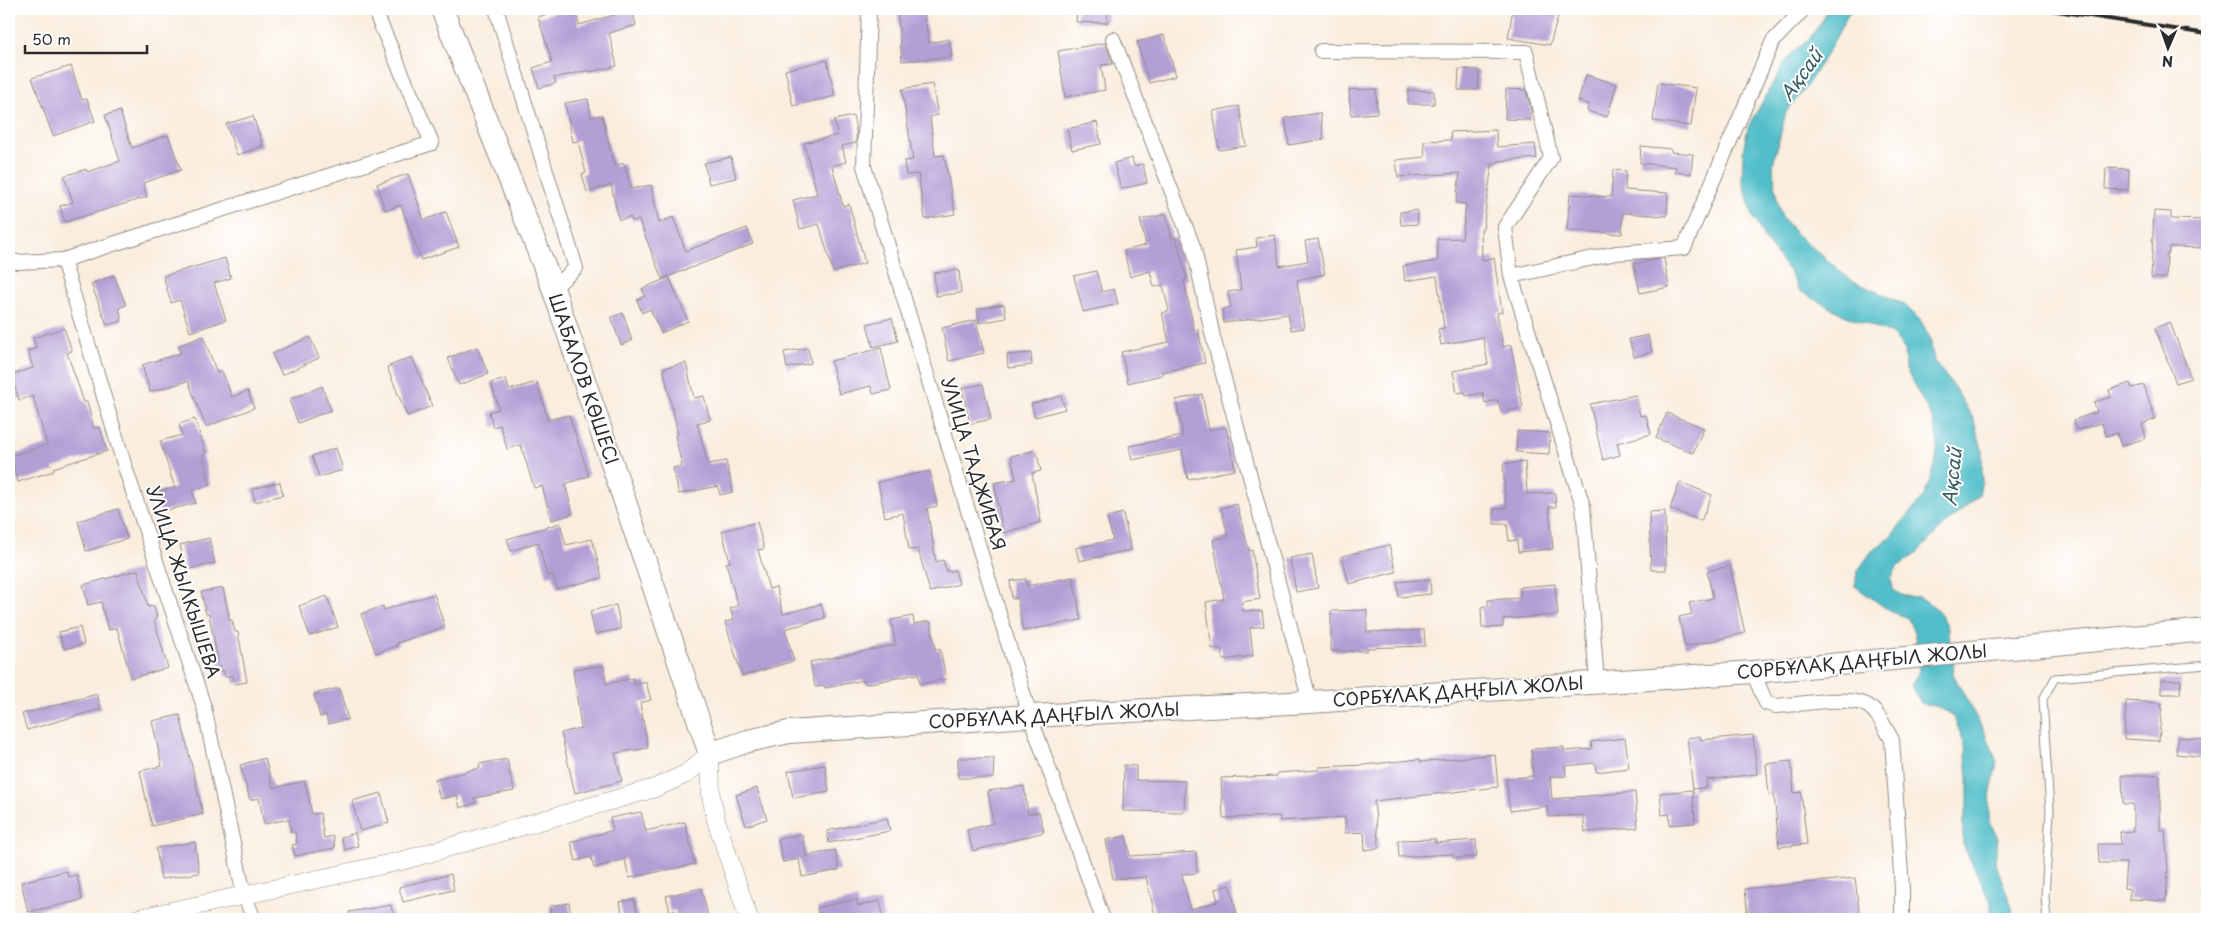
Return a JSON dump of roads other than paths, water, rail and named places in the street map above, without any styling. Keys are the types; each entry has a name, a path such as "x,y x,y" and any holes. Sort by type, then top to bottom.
{"main road":[{"name":"ШАБАЛОВ КӨШЕСІ","path":"442,9 552,288 710,754"},
{"name":"СОРБҰЛАҚ ДАҢҒЫЛ ЖОЛЫ","path":"710,754 748,741 788,732 1030,716 1310,702 1753,672 2207,630"}],"street":[{"path":"9,260 17,262 63,260 432,143 374,9"},
{"path":"496,9 576,268 552,288"},
{"name":"УЛИЦА ТАДЖИБАЯ","path":"869,9 864,166 1030,716 1103,919"},
{"path":"1511,276 1616,253 1684,248 1773,41 1804,9"},
{"path":"1113,39 1194,249 1213,337 1310,702"},
{"path":"1321,51 1526,52 1551,158 1505,227 1511,276 1583,506 1597,682"},
{"name":"УЛИЦА ЖЫЛКЫШЕВА","path":"63,260 125,467 204,707 244,895 254,919"},
{"path":"1753,672 1766,703 1776,706 1850,701 1865,704 1880,719 1892,740 1902,889 1902,919"},
{"path":"135,919 400,861 655,788 686,774 710,754"},
{"path":"710,754 711,796 716,820 749,919"}],"lane":[{"path":"2047,919 2044,897 2050,811 2043,699 2055,678 2207,664"}],"water":[{"name":"Ақсай","path":"1827,9 1851,9 1829,50 1804,90 1786,112 1773,165 1777,200 1782,217 1795,233 1851,280 1904,304 1921,321 1930,338 1934,361 1952,384 1973,418 1982,449 1982,479 1979,495 1940,529 1916,554 1897,567 1891,579 1893,590 1904,596 1920,597 1937,609 1947,625 1954,660 1953,674 1989,741 1997,762 1989,802 1989,821 1998,838 1995,861 2012,908 2013,919 1991,919 1991,903 1963,845 1963,824 1968,802 1965,746 1954,717 1938,707 1921,703 1911,686 1919,671 1915,636 1908,618 1891,612 1855,586 1857,572 1871,552 1891,536 1924,496 1935,466 1938,444 1933,420 1905,368 1904,349 1892,334 1844,315 1798,290 1791,274 1765,240 1753,216 1742,181 1743,152 1748,127 1788,57 1810,38 1824,18"}],"railway":[{"path":"2044,9 2207,34"},
{"path":"2185,9 2207,12"}]}
